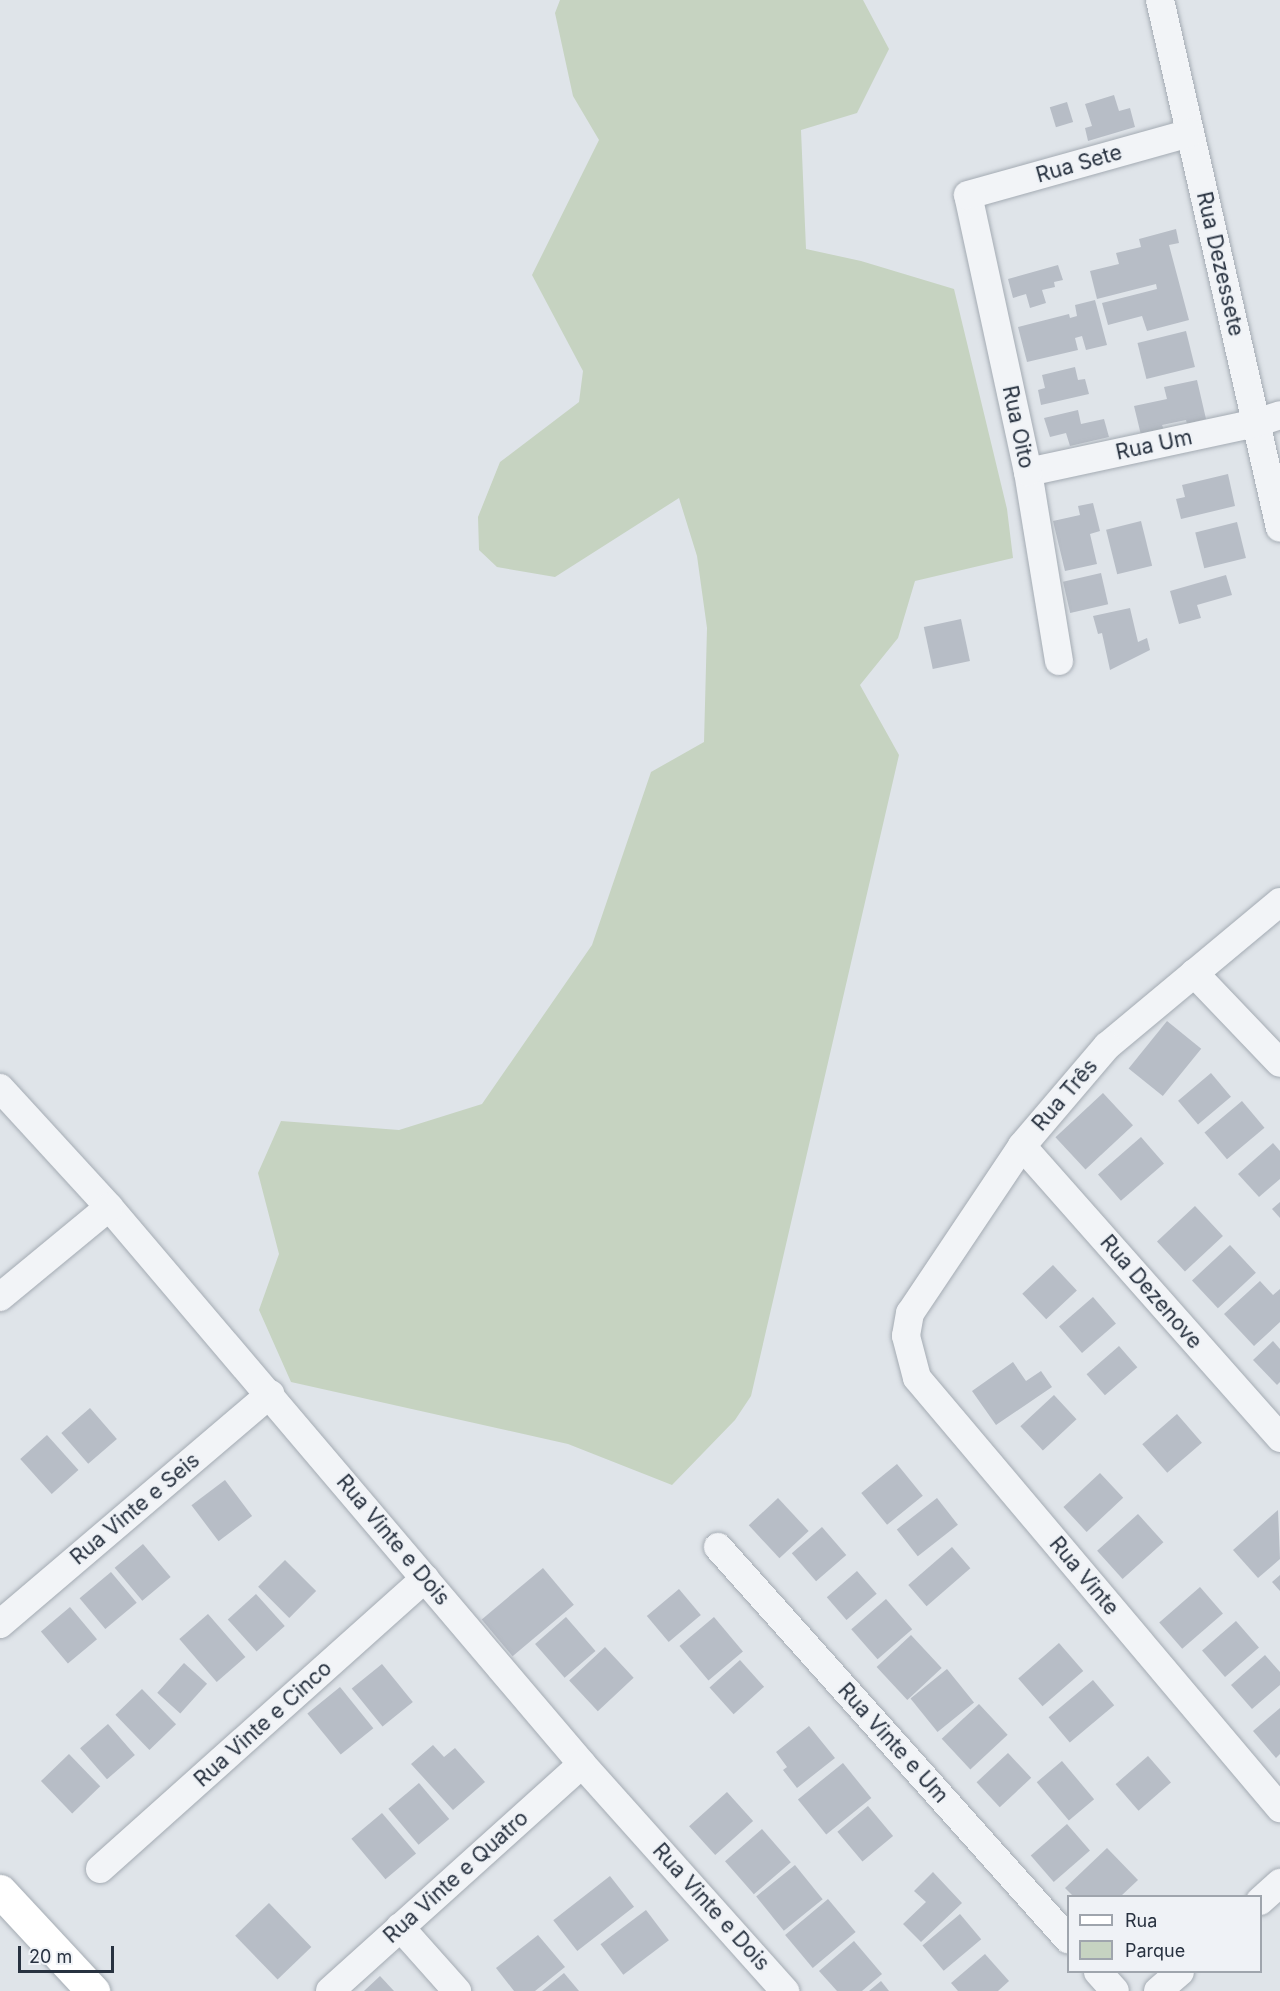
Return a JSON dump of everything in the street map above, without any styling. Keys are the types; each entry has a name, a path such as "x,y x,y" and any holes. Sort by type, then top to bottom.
{"street":[{"name":"Rua Dezessete","path":"1160,0 1190,133 1268,419 1280,528"},
{"name":"Rua Sete","path":"968,195 1190,133"},
{"name":"Rua Oito","path":"968,195 1028,472 1059,661"},
{"name":"Rua Um","path":"1028,472 1268,419"},
{"name":"Rua Três","path":"906,1335 910,1313 1022,1146 1107,1046 1280,902"},
{"path":"1194,973 1280,1063"},
{"name":"Rua Vinte e Dois","path":"0,1088 109,1207 270,1394 582,1764 785,1991"},
{"name":"Rua Dezenove","path":"1022,1146 1280,1438"},
{"path":"0,1297 109,1207"},
{"name":"Rua Vinte","path":"906,1335 916,1378 1280,1808"},
{"name":"Rua Vinte e Seis","path":"0,1624 270,1394"},
{"name":"Rua Vinte e Um","path":"718,1547 1067,1938"},
{"name":"Rua Vinte e Cinco","path":"100,1869 425,1578"},
{"name":"Rua Vinte e Quatro","path":"330,1991 582,1764"},
{"path":"1262,1899 1280,1883"},
{"path":"0,1891 93,1991"},
{"path":"400,1927 457,1991"},
{"path":"1100,1973 1115,1991"},
{"path":"1158,1991 1178,1973"}],"green space":[{"path":"560,0 863,0 889,49 857,113 801,130 806,249 861,261 954,289 1007,509 1013,558 915,581 898,638 860,685 899,755 751,1396 735,1420 672,1485 568,1444 291,1382 259,1310 279,1254 258,1173 281,1121 399,1130 482,1104 592,945 651,772 704,742 707,628 697,556 679,498 555,577 497,567 479,550 478,517 500,462 579,402 583,371 532,275 599,140 573,96 555,13"}],"building":[{"path":"1114,95 1119,111 1130,108 1135,127 1088,141 1085,128 1092,126 1085,104"},
{"path":"1067,102 1073,122 1056,127 1050,107"},
{"path":"1176,229 1179,243 1169,245 1189,320 1147,331 1142,316 1108,325 1102,303 1157,289 1156,284 1097,299 1090,271 1119,264 1116,253 1141,247 1139,239"},
{"path":"1058,265 1063,280 1054,282 1055,287 1042,290 1046,303 1030,308 1026,294 1013,298 1008,279"},
{"path":"1095,300 1107,345 1086,350 1082,336 1075,338 1078,350 1027,362 1018,327 1069,314 1070,318 1077,316 1075,305"},
{"path":"1186,331 1195,367 1146,379 1137,343"},
{"path":"1075,367 1078,380 1085,379 1089,394 1041,405 1038,390 1045,388 1042,375"},
{"path":"1197,380 1206,419 1187,424 1186,420 1162,425 1164,430 1141,435 1134,406 1167,399 1164,387"},
{"path":"1078,410 1081,424 1104,419 1109,437 1070,446 1066,433 1050,437 1044,418"},
{"path":"1228,474 1235,506 1181,519 1176,499 1185,497 1182,485"},
{"path":"1093,503 1100,531 1090,534 1097,564 1065,571 1053,521 1080,515 1078,506"},
{"path":"1141,521 1152,566 1117,574 1106,530"},
{"path":"1237,522 1246,558 1204,568 1195,532"},
{"path":"1101,573 1108,604 1070,613 1063,582"},
{"path":"1226,575 1232,595 1197,605 1201,618 1179,624 1170,591"},
{"path":"1130,608 1138,642 1147,638 1150,650 1110,670 1102,633 1098,634 1093,616"},
{"path":"961,619 970,661 933,669 924,627"},
{"path":"1167,1021 1201,1049 1163,1096 1129,1068"},
{"path":"1211,1073 1231,1097 1198,1124 1178,1101"},
{"path":"1103,1093 1133,1125 1085,1170 1055,1137"},
{"path":"1242,1101 1264,1128 1227,1159 1204,1132"},
{"path":"1141,1137 1164,1163 1121,1201 1098,1174"},
{"path":"1273,1143 1280,1151 1280,1179 1259,1197 1238,1174"},
{"path":"1280,1202 1280,1218 1272,1209"},
{"path":"1195,1206 1223,1236 1185,1271 1157,1241"},
{"path":"1230,1245 1256,1273 1218,1308 1192,1280"},
{"path":"1053,1265 1077,1291 1046,1319 1022,1294"},
{"path":"1260,1281 1273,1295 1280,1289 1280,1322 1254,1346 1224,1314"},
{"path":"1093,1297 1116,1323 1082,1353 1059,1327"},
{"path":"1273,1341 1280,1349 1280,1382 1277,1385 1253,1360"},
{"path":"1119,1346 1137,1367 1105,1395 1087,1374"},
{"path":"1013,1362 1026,1381 1041,1371 1052,1387 996,1425 972,1391"},
{"path":"1054,1395 1077,1419 1043,1451 1020,1426"},
{"path":"90,1408 117,1439 88,1464 61,1433"},
{"path":"1177,1414 1202,1443 1167,1473 1142,1444"},
{"path":"47,1435 78,1470 52,1494 20,1459"},
{"path":"897,1464 923,1496 887,1525 861,1493"},
{"path":"1100,1473 1123,1498 1087,1532 1063,1507"},
{"path":"225,1480 252,1516 219,1541 191,1505"},
{"path":"778,1498 809,1531 779,1558 749,1525"},
{"path":"937,1498 958,1525 918,1556 897,1529"},
{"path":"1278,1510 1280,1559 1258,1578 1233,1550"},
{"path":"1138,1514 1163,1542 1123,1579 1097,1551"},
{"path":"822,1527 846,1555 816,1581 792,1553"},
{"path":"143,1544 171,1577 142,1601 115,1568"},
{"path":"952,1547 970,1568 927,1606 908,1585"},
{"path":"285,1560 316,1591 289,1618 258,1587"},
{"path":"543,1568 574,1605 513,1656 482,1619"},
{"path":"857,1571 877,1594 846,1620 827,1597"},
{"path":"111,1572 137,1603 105,1629 80,1598"},
{"path":"1280,1575 1280,1591 1272,1582"},
{"path":"1200,1587 1223,1613 1182,1649 1159,1622"},
{"path":"679,1589 701,1615 669,1642 647,1616"},
{"path":"256,1594 285,1626 257,1651 228,1619"},
{"path":"886,1599 912,1629 878,1659 851,1629"},
{"path":"70,1607 97,1639 68,1664 41,1631"},
{"path":"208,1614 245,1657 217,1682 179,1639"},
{"path":"566,1617 596,1651 565,1678 535,1644"},
{"path":"714,1617 743,1651 708,1680 680,1646"},
{"path":"1236,1621 1259,1647 1225,1677 1202,1651"},
{"path":"911,1635 942,1668 907,1700 877,1667"},
{"path":"1059,1643 1083,1671 1043,1706 1018,1678"},
{"path":"605,1647 634,1678 598,1711 569,1680"},
{"path":"1265,1655 1280,1672 1280,1685 1252,1709 1231,1685"},
{"path":"740,1660 764,1687 734,1714 710,1687"},
{"path":"184,1663 207,1684 180,1713 157,1693"},
{"path":"382,1664 413,1702 383,1727 352,1689"},
{"path":"947,1669 974,1702 938,1732 910,1699"},
{"path":"1093,1680 1114,1705 1070,1743 1049,1717"},
{"path":"340,1687 373,1728 341,1755 307,1713"},
{"path":"142,1689 176,1724 149,1750 115,1715"},
{"path":"979,1704 1008,1735 970,1769 942,1739"},
{"path":"1280,1708 1280,1754 1276,1758 1253,1731"},
{"path":"108,1724 135,1755 107,1779 80,1748"},
{"path":"809,1726 835,1758 797,1788 783,1770 787,1767 776,1752"},
{"path":"433,1745 444,1757 455,1748 485,1782 453,1810 411,1764"},
{"path":"1008,1753 1031,1778 1000,1807 977,1782"},
{"path":"69,1754 100,1786 72,1813 41,1781"},
{"path":"1148,1756 1171,1782 1139,1811 1116,1784"},
{"path":"1062,1761 1094,1799 1069,1821 1037,1782"},
{"path":"843,1763 871,1798 826,1834 798,1800"},
{"path":"419,1783 449,1819 419,1845 388,1809"},
{"path":"727,1792 753,1821 715,1855 689,1826"},
{"path":"868,1806 893,1836 862,1862 837,1832"},
{"path":"382,1813 416,1854 385,1879 351,1839"},
{"path":"1067,1824 1090,1850 1054,1882 1031,1855"},
{"path":"762,1829 791,1862 754,1894 725,1861"},
{"path":"1107,1848 1138,1880 1122,1895 1072,1895 1065,1888"},
{"path":"795,1865 823,1899 784,1931 756,1896"},
{"path":"933,1872 962,1903 921,1942 903,1924 926,1902 914,1891"},
{"path":"610,1876 634,1907 577,1951 553,1920"},
{"path":"828,1899 856,1932 813,1968 785,1935"},
{"path":"269,1903 311,1947 278,1980 235,1936"},
{"path":"646,1910 669,1940 623,1975 600,1944"},
{"path":"960,1914 981,1939 944,1971 922,1945"},
{"path":"538,1935 565,1967 535,1991 514,1991 496,1968"},
{"path":"854,1941 882,1974 862,1991 837,1991 819,1971"},
{"path":"985,1954 1009,1981 998,1991 958,1991 951,1983"},
{"path":"564,1973 579,1991 542,1991"},
{"path":"380,1976 394,1991 364,1991"},
{"path":"881,1981 889,1991 869,1991"}]}
